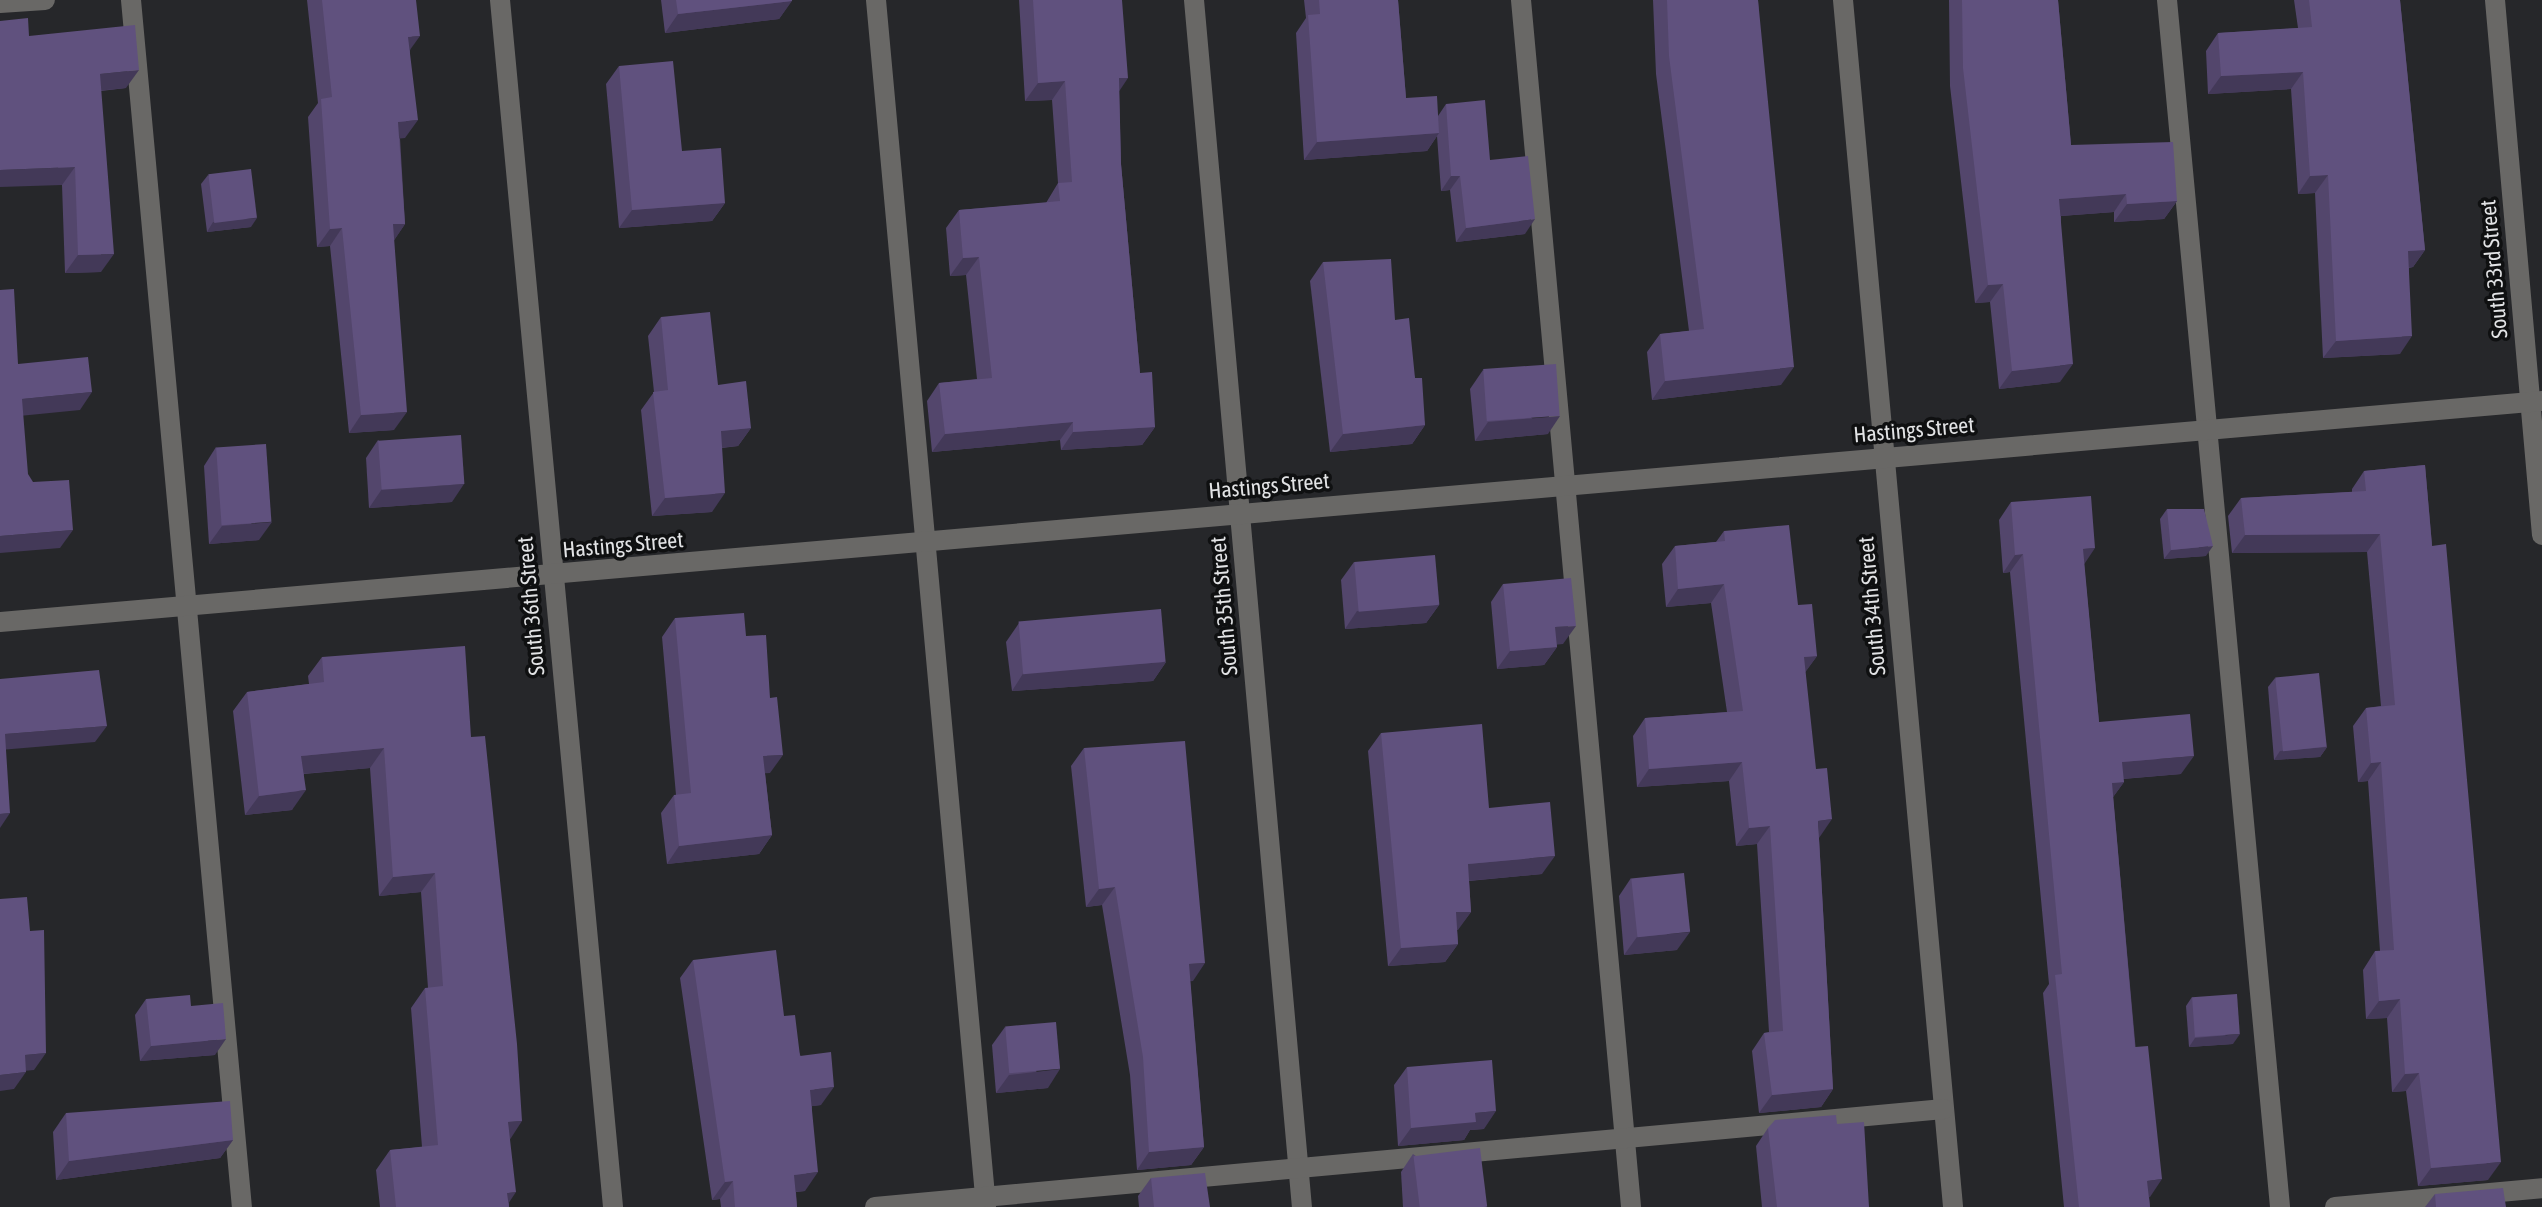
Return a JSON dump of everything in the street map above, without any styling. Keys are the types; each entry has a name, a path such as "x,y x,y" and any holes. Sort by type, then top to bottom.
{"street":[{"path":"0,3 45,0"},
{"path":"131,0 242,1207"},
{"name":"South 36th Street","path":"500,0 551,576 613,1207"},
{"path":"876,0 985,1202"},
{"name":"South 35th Street","path":"1194,0 1302,1207"},
{"path":"1521,0 1560,484 1572,530 1631,1207"},
{"name":"South 34th Street","path":"1843,0 1881,457 1953,1207"},
{"path":"2167,0 2280,1207"},
{"name":"South 33rd Street","path":"2495,0 2536,401 2542,535"},
{"name":"Hastings Street","path":"0,622 2536,401"},
{"path":"875,1207 985,1202 1298,1167 1944,1109"},
{"path":"2335,1207 2542,1188"}],"building":[{"path":"322,0 416,0 420,36 408,37 418,120 398,122 405,224 393,224 407,412 361,415 342,228 330,229 321,99 332,97"},
{"path":"676,0 792,0 792,1 678,14"},
{"path":"1033,0 1122,0 1128,78 1119,78 1121,164 1140,373 1152,372 1155,427 1073,432 1073,422 945,434 939,383 992,378 979,257 963,258 959,210 1060,201 1058,183 1072,182 1065,81 1038,83"},
{"path":"1319,0 1398,0 1406,98 1437,96 1439,133 1317,142 1308,15 1320,14"},
{"path":"1667,0 1758,0 1794,367 1665,381 1660,334 1704,329 1669,56"},
{"path":"1962,0 2058,0 2071,145 2173,142 2177,201 2127,204 2126,194 2059,199 2073,364 2012,371 2003,284 1988,285 1963,68"},
{"path":"2309,0 2400,0 2425,250 2408,251 2412,336 2336,341 2328,175 2310,176 2303,72 2221,76 2218,33 2312,27"},
{"path":"28,18 29,36 135,25 139,70 100,74 114,254 78,255 75,167 0,170 0,21"},
{"path":"673,61 682,151 721,148 725,203 632,210 619,66"},
{"path":"1485,100 1490,160 1528,156 1535,219 1466,228 1460,176 1451,176 1446,104"},
{"path":"251,169 257,218 214,223 208,174"},
{"path":"1391,259 1395,320 1409,318 1415,378 1422,378 1425,425 1343,434 1323,262"},
{"path":"14,289 18,364 88,357 92,392 22,399 28,474 33,482 69,480 73,530 0,536 0,290"},
{"path":"710,312 718,385 746,381 751,428 721,431 725,493 665,498 653,392 668,390 661,317"},
{"path":"1556,364 1560,416 1487,421 1483,369"},
{"path":"461,435 464,484 382,490 378,441"},
{"path":"266,444 271,522 222,525 216,447"},
{"path":"2425,465 2432,546 2446,544 2501,1162 2431,1168 2419,1073 2405,1074 2400,999 2379,1001 2375,951 2394,950 2381,762 2371,763 2366,708 2395,705 2380,534 2245,535 2241,498 2366,491 2364,471"},
{"path":"2091,496 2095,548 2083,549 2099,722 2190,714 2194,756 2122,762 2124,782 2112,783 2135,1047 2148,1046 2162,1179 2147,1181 2150,1207 2079,1207 2055,975 2062,974 2023,554 2015,555 2011,502"},
{"path":"2167,509 2204,509 2213,546 2171,550"},
{"path":"1789,525 1798,605 1812,604 1817,656 1804,657 1816,769 1827,768 1832,819 1818,821 1833,1089 1772,1095 1764,1033 1783,1031 1770,826 1749,828 1742,762 1649,769 1645,718 1743,711 1724,584 1678,589 1675,546 1725,541 1724,531"},
{"path":"1435,555 1439,605 1359,612 1354,562"},
{"path":"1571,578 1576,626 1555,627 1557,647 1510,651 1503,584"},
{"path":"1161,609 1166,662 1023,674 1019,621"},
{"path":"744,613 746,636 766,635 770,698 777,697 783,755 763,756 772,835 679,846 674,795 691,793 675,618"},
{"path":"465,646 471,737 485,736 517,1044 522,1121 508,1122 516,1192 507,1193 509,1207 396,1207 390,1150 438,1145 425,988 443,986 435,873 393,877 384,748 301,756 306,790 259,796 247,692 324,682 322,657"},
{"path":"99,670 107,726 5,734 10,813 0,814 0,679"},
{"path":"2319,673 2327,747 2283,751 2275,678"},
{"path":"1482,724 1489,808 1550,802 1555,856 1468,864 1471,912 1456,912 1458,944 1401,948 1381,733"},
{"path":"1185,741 1205,963 1189,964 1204,1147 1149,1152 1143,1057 1115,887 1099,889 1084,748"},
{"path":"1684,873 1690,932 1637,937 1631,879"},
{"path":"27,897 30,931 44,930 46,1053 25,1055 26,1072 0,1075 0,899"},
{"path":"776,950 784,1016 795,1015 800,1056 831,1052 834,1087 810,1090 818,1172 794,1175 797,1207 735,1207 733,1181 725,1182 693,960"},
{"path":"2237,994 2240,1034 2195,1037 2192,997"},
{"path":"190,995 191,1006 223,1003 226,1039 151,1046 146,999"},
{"path":"1056,1022 1060,1069 1009,1073 1005,1026"},
{"path":"1492,1060 1496,1111 1475,1113 1476,1122 1411,1128 1407,1067"},
{"path":"230,1101 233,1140 69,1161 66,1113"},
{"path":"1836,1115 1837,1124 1864,1122 1869,1207 1777,1207 1768,1128 1775,1120"},
{"path":"1480,1148 1487,1207 1420,1207 1413,1156"},
{"path":"1205,1173 1210,1207 1154,1207 1151,1178"},
{"path":"2503,1188 2506,1207 2436,1207 2435,1194"}]}
